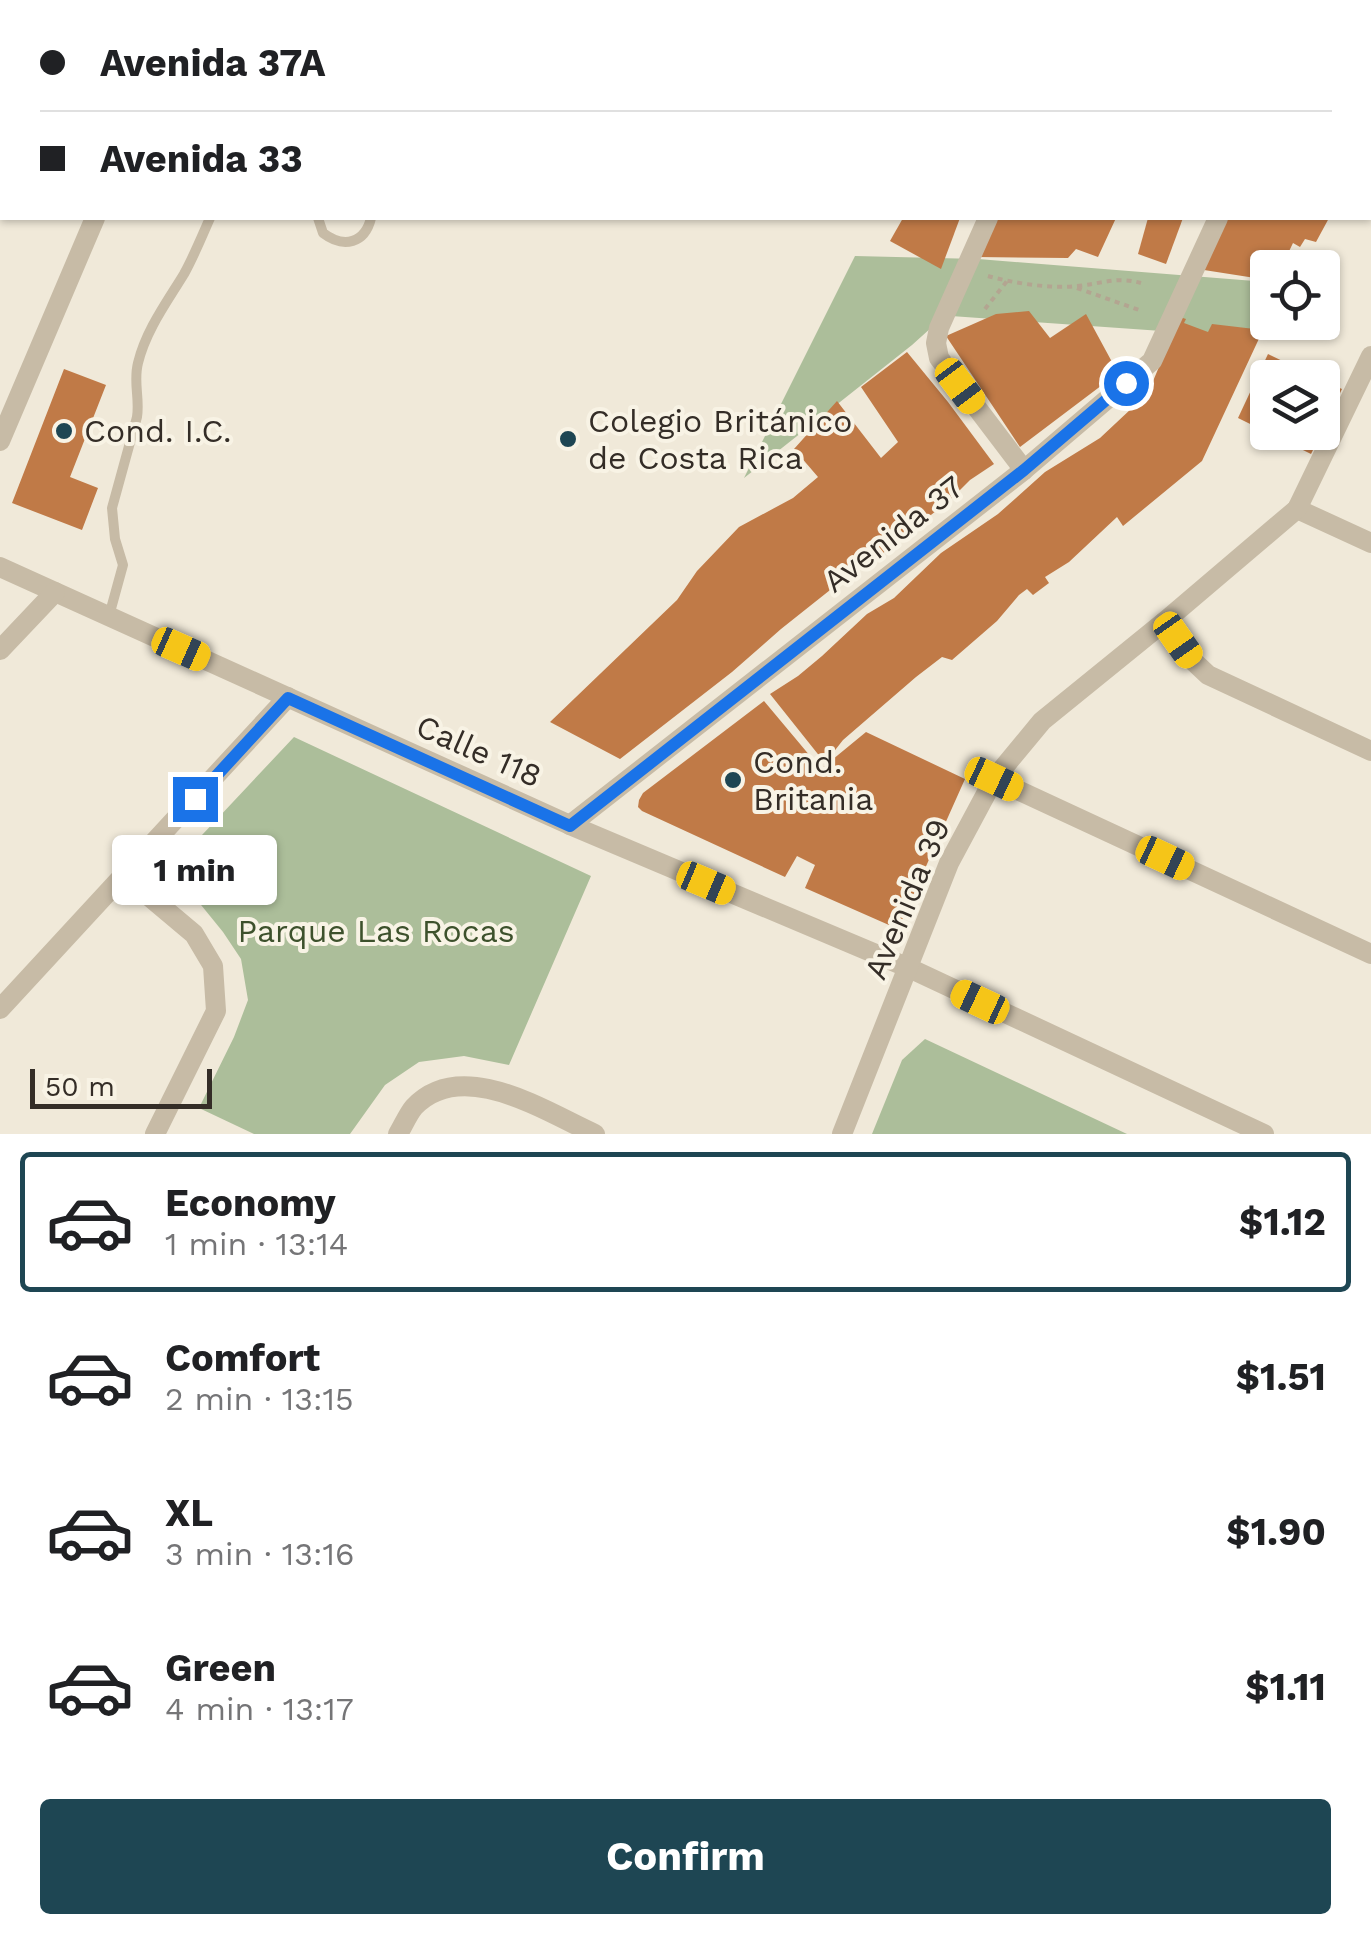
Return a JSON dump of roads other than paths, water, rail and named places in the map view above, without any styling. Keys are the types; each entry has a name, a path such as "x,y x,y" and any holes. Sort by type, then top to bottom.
{"street":[{"path":"0,442 94,220"},
{"path":"987,220 936,342 939,358 1024,470"},
{"name":"Avenida 37","path":"570,826 1024,470 1152,361 1217,220"},
{"name":"Avenida 39","path":"842,1134 950,864 994,779 1042,721 1297,509 1371,356"},
{"path":"1297,509 1371,543"},
{"name":"Calle 118","path":"0,567 570,826 909,968 1264,1134"},
{"path":"0,650 55,592"},
{"path":"1164,622 1208,675 1371,751"},
{"path":"0,1009 288,698"},
{"path":"994,779 1371,954"},
{"path":"125,876 194,934 213,966 216,1011 154,1134"},
{"path":"398,1134 414,1107 439,1090 468,1085 500,1092 595,1134"}],"lane":[{"path":"110,616 123,565 112,508 137,417 134,378 139,358 150,329 187,268 209,220"},
{"path":"319,220 323,233 340,242 360,238 370,220"}],"place":[{"name":"Cond. I.C.","path":"64,431"},
{"name":"Colegio Británico de Costa Rica","path":"568,439"},
{"name":"Cond. Britania","path":"733,780"}],"park label":[{"name":"Parque Las Rocas","path":"376,931"}]}
